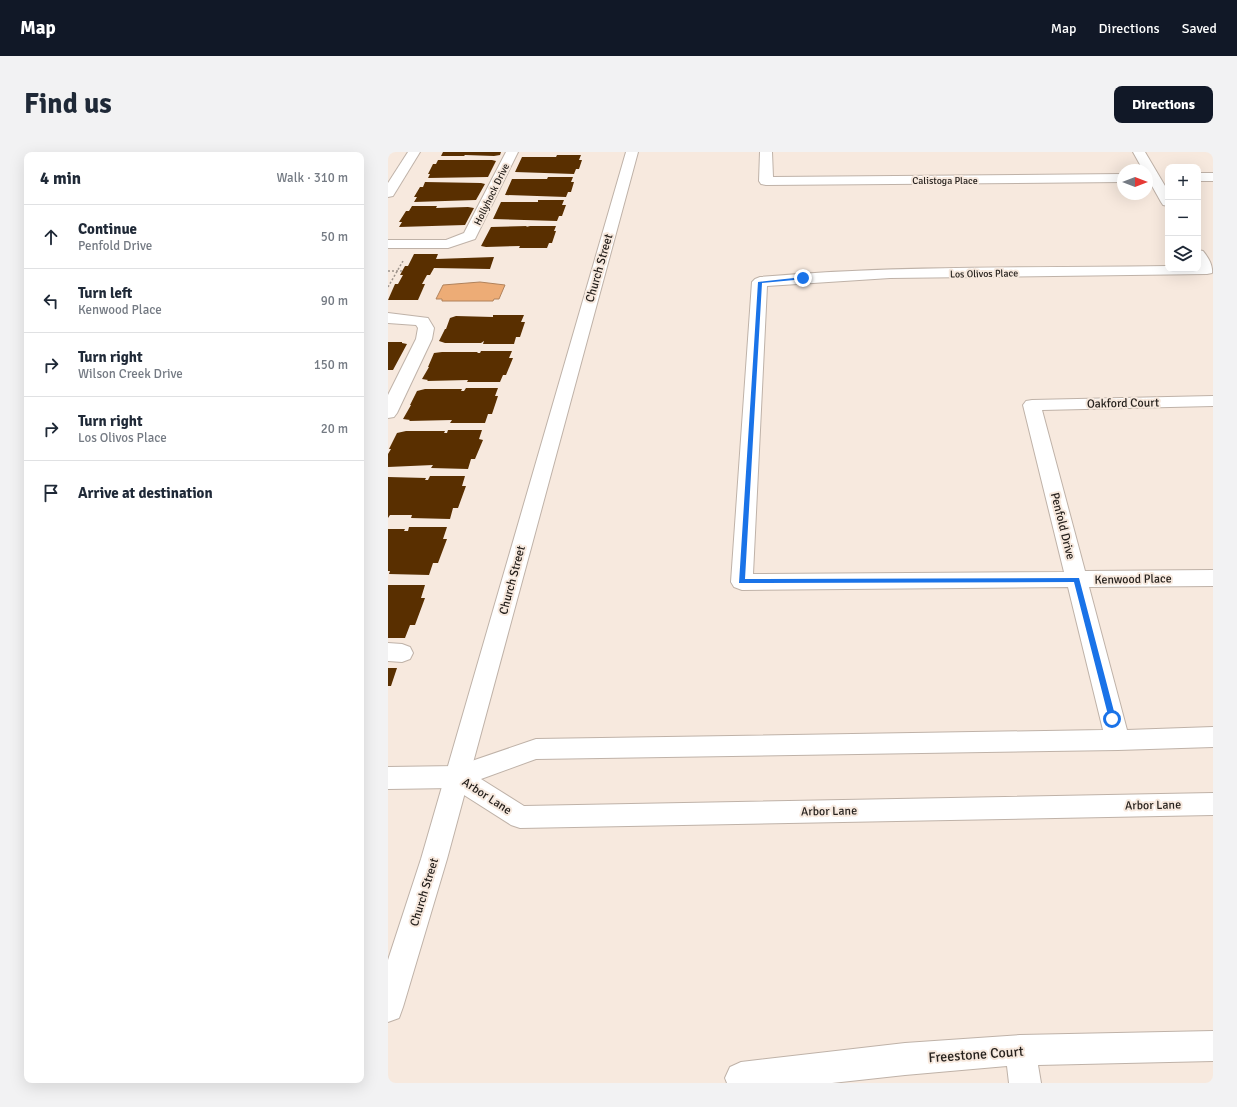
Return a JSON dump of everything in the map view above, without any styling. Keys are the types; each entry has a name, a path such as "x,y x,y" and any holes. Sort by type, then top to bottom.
{"street":[{"path":"388,193 414,152"},
{"name":"Hollyhock Drive","path":"412,245 448,244 470,236 512,152"},
{"name":"Church Street","path":"388,1007 432,865 632,152"},
{"name":"Calistoga Place","path":"766,152 766,181 1117,178"},
{"path":"1139,152 1144,164"},
{"path":"1201,178 1213,177"},
{"path":"1153,178 1165,178"},
{"path":"1153,182 1166,200"},
{"path":"388,244 412,245"},
{"name":"Los Olivos Place","path":"1201,259 1207,270 1201,270"},
{"name":"Los Olivos Place","path":"742,582 760,282 803,278 890,274 1165,271"},
{"path":"388,318 422,321 426,328 424,339 388,413"},
{"name":"Oakford Court","path":"1032,404 1213,401"},
{"name":"Penfold Drive","path":"1032,404 1118,740"},
{"name":"Kenwood Place","path":"742,582 1213,578"},
{"name":"Arbor Lane","path":"388,778 457,777 536,749 1118,740 1213,737"},
{"name":"Arbor Lane","path":"457,777 520,817 1213,804"},
{"name":"Freestone Court","path":"741,1078 905,1059 1020,1050 1213,1046"},
{"path":"1020,1050 1025,1083"}],"path":[{"path":"388,287 412,245"},
{"path":"388,270 403,270"}],"shaded area":[{"path":"480,282 505,285 499,299 494,299 493,301 442,301 442,299 436,299 443,285"}],"building":[{"path":"443,152 501,152 500,155 494,156 441,156"},
{"path":"557,155 581,155 579,160 582,160 579,169 576,169 574,174 515,172 522,157 556,157"},
{"path":"438,160 496,161 488,177 428,178 430,174 428,174 433,164 436,164"},
{"path":"548,177 573,177 571,182 574,182 571,192 568,192 566,197 505,195 512,179 547,179"},
{"path":"425,182 485,184 476,200 414,202 417,197 414,197 420,187 423,187"},
{"path":"538,200 564,200 562,205 566,205 562,216 559,216 557,221 493,219 501,202 538,202"},
{"path":"412,206 437,206 436,208 474,208 465,225 399,227 402,222 399,222 406,211 409,211"},
{"path":"527,226 526,227 556,226 552,243 549,243 547,248 481,246 491,227"},
{"path":"414,254 438,254 436,259 494,257 490,269 434,268 430,275 427,275 422,284 425,284 418,300 388,300 395,284 398,284 403,275 400,275 405,266 408,266"},
{"path":"493,315 524,315 521,322 525,322 520,337 516,337 514,344 483,344 484,341 481,343 445,343 439,341 450,318 456,316 493,317"},
{"path":"388,342 402,342 407,344 393,370 388,370"},
{"path":"481,351 512,351 509,358 513,358 506,375 503,375 500,382 467,382 468,380 427,381 428,380 422,379 429,367 434,353 480,353"},
{"path":"466,388 498,388 495,396 498,396 492,414 488,414 485,423 450,423 452,420 409,421 410,420 403,419 417,391 425,389 462,389 461,391 464,391"},
{"path":"448,430 482,430 479,439 483,440 475,459 471,459 468,469 431,468 433,465 388,467 388,454 391,449 389,449 397,433 406,431 445,431 444,433 447,433"},
{"path":"430,476 465,476 462,486 466,486 458,508 453,508 450,519 411,518 412,515 390,515 388,518 388,477 426,478 425,480 428,480"},
{"path":"409,527 447,527 443,539 447,539 438,563 433,563 429,575 389,574 388,529 405,529 404,531 408,531"},
{"path":"388,585 425,585 421,598 425,598 415,625 410,625 405,638 388,638"},
{"path":"388,668 397,668 391,686 388,686"}],"route":[{"path":"803,278 760,282 742,582 1077,579 1112,719"}]}
